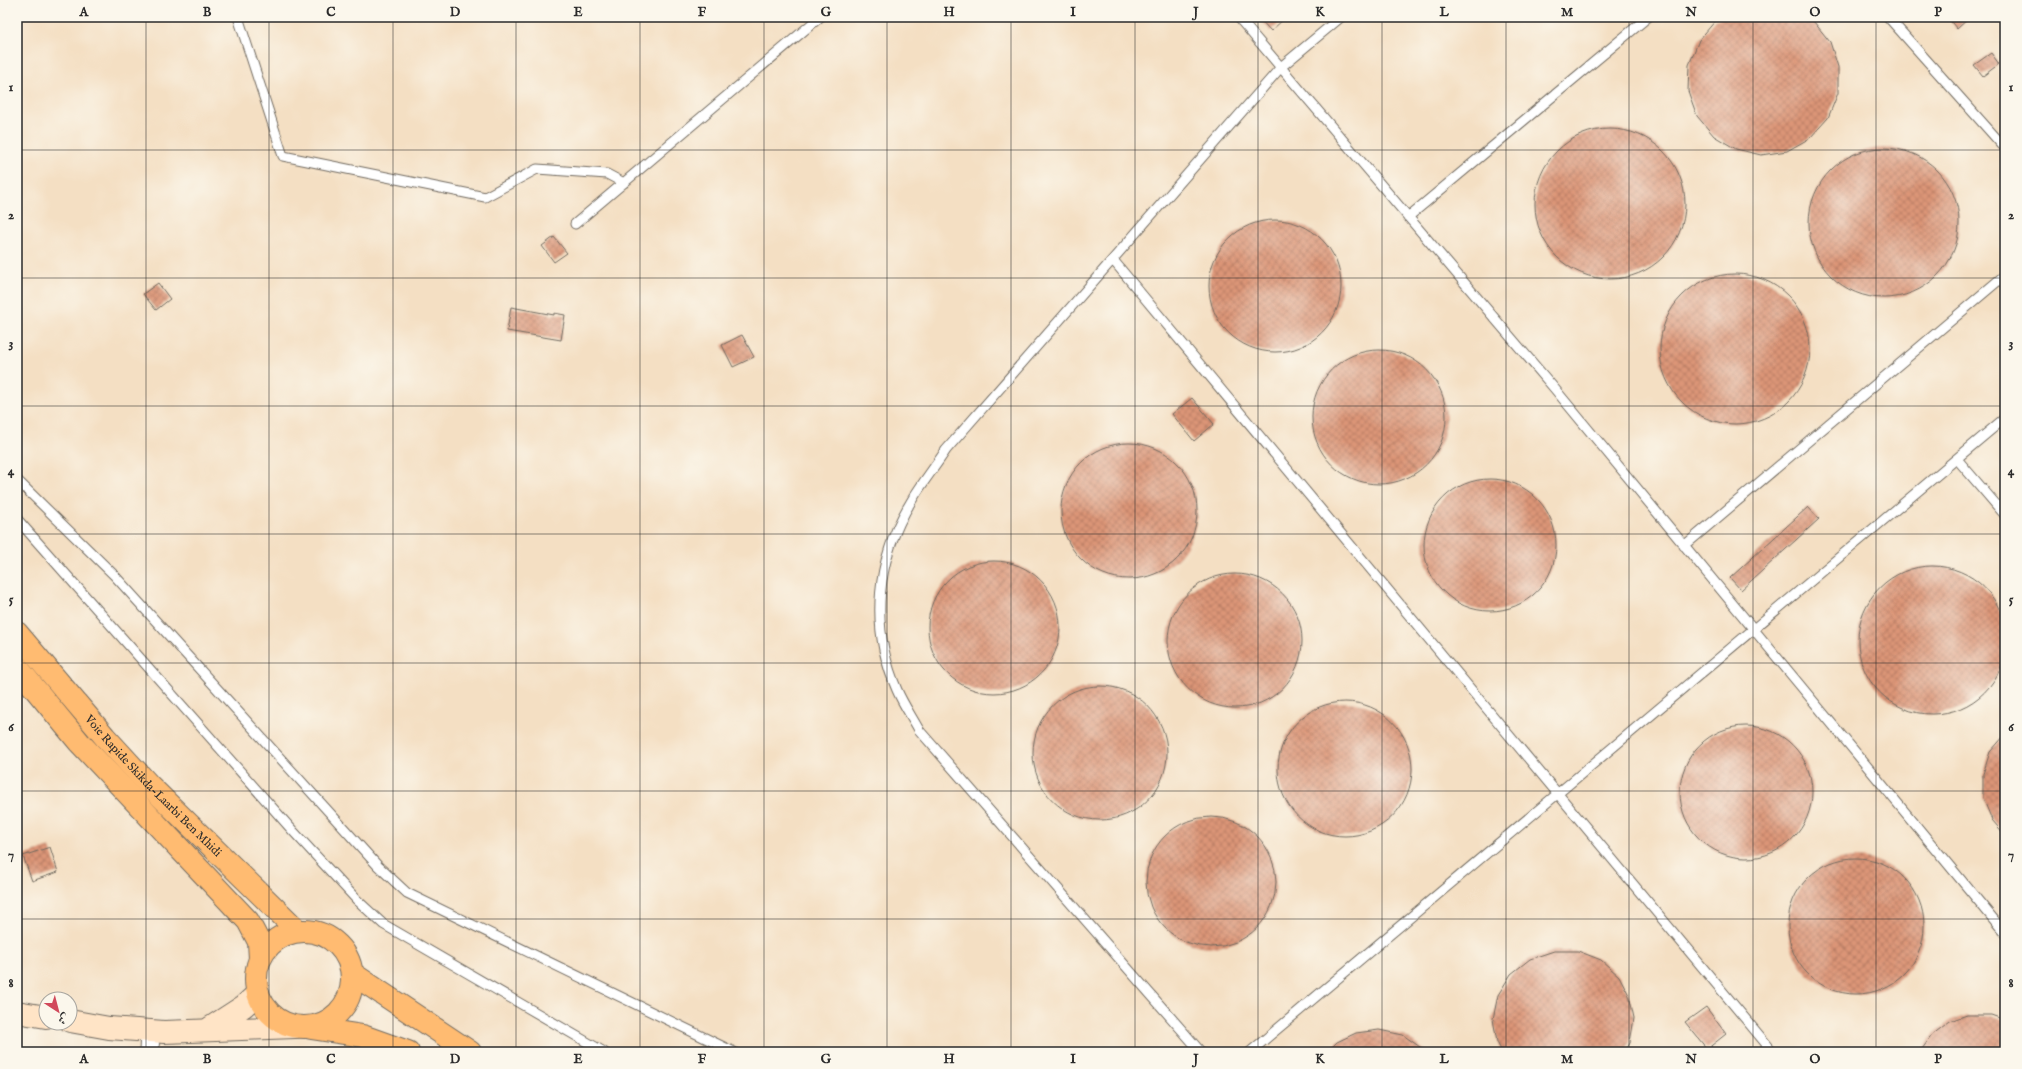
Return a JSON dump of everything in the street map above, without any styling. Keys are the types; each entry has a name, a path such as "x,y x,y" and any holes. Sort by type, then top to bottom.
{"highway":[{"name":"Voie Rapide Skikda-Laarbi Ben Mhidi","path":"17,633 105,737 149,785 298,931"},
{"name":"Voie Rapide Skikda-Laarbi Ben Mhidi","path":"17,667 89,753 248,921 259,942 260,959"},
{"path":"302,1027 324,1023 338,1014 350,996 353,974 345,953 338,945 320,933 298,931 276,940 267,948 260,959 256,981 258,993 262,1003 276,1019 302,1027 363,1036 408,1052"},
{"path":"353,974 470,1052"}],"main road":[{"path":"206,1030 244,1006 258,993"},
{"path":"17,1012 38,1016"},
{"path":"78,1022 109,1028 149,1042 206,1030 302,1027"}],"lane":[{"path":"238,17 283,156 485,197 537,170 607,174 624,183"},
{"path":"575,224 820,17"},
{"path":"1238,17 1554,388 2005,933"},
{"path":"1201,1052 919,730 897,690 881,642 879,591 891,541 911,500 946,450 1281,67 1341,17"},
{"path":"1408,217 1648,17"},
{"path":"1888,17 2005,148"},
{"path":"1113,260 1773,1052"},
{"path":"1684,546 2005,275"},
{"path":"1250,1052 2005,418"},
{"path":"1957,458 2005,515"},
{"path":"17,480 114,576 378,866 407,893 734,1052"},
{"path":"17,519 293,831 357,900 383,924 604,1052"}],"building":[{"path":"1258,17 1286,17 1271,31"},
{"path":"1722,17 1805,17 1814,22 1830,42 1838,67 1838,93 1828,118 1810,138 1787,151 1761,155 1736,149 1714,136 1697,116 1688,91 1689,65 1699,40 1716,20"},
{"path":"1947,17 1970,17 1957,29"},
{"path":"1991,53 1999,64 1983,76 1974,65"},
{"path":"1617,129 1646,137 1668,156 1677,168 1680,175 1684,189 1684,219 1677,240 1658,262 1646,271 1639,274 1625,278 1603,279 1574,271 1562,262 1547,246 1540,233 1536,219 1535,197 1543,168 1552,156 1568,141 1581,134 1595,130"},
{"path":"1891,148 1913,153 1926,160 1942,175 1954,194 1958,208 1958,238 1954,252 1947,265 1932,281 1913,293 1899,297 1877,298 1855,293 1842,286 1821,265 1814,252 1810,238 1809,216 1814,194 1821,181 1842,160 1855,153 1869,149"},
{"path":"1282,220 1294,222 1306,227 1322,239 1334,255 1339,267 1341,286 1339,305 1334,317 1322,333 1306,345 1294,350 1268,352 1256,350 1244,345 1228,333 1216,317 1211,305 1209,279 1211,267 1216,255 1228,239 1244,227 1256,222"},
{"path":"554,237 567,253 554,262 542,246"},
{"path":"1735,274 1757,277 1777,287 1788,296 1797,307 1807,327 1810,349 1807,371 1797,391 1788,402 1777,411 1757,421 1735,424 1713,421 1693,411 1682,402 1673,391 1663,371 1660,349 1663,327 1673,307 1682,296 1693,287 1713,277"},
{"path":"158,283 170,299 156,310 143,294"},
{"path":"511,307 554,315 554,313 565,315 561,340 507,331"},
{"path":"742,335 754,357 733,367 722,345"},
{"path":"1379,350 1392,351 1405,355 1416,361 1431,375 1441,391 1445,404 1445,430 1441,443 1435,454 1421,469 1405,479 1392,483 1379,484 1366,483 1353,479 1342,473 1327,459 1317,443 1313,430 1312,417 1313,404 1317,391 1323,380 1337,365 1353,355 1366,351"},
{"path":"1192,398 1214,424 1194,441 1172,414"},
{"path":"1129,443 1149,446 1161,451 1177,463 1189,479 1194,491 1197,511 1194,531 1189,543 1177,559 1161,571 1149,576 1129,579 1109,576 1097,571 1081,559 1069,543 1064,531 1061,511 1064,491 1069,479 1081,463 1097,451 1109,446"},
{"path":"1490,479 1503,480 1515,484 1527,490 1537,498 1545,508 1551,520 1555,532 1555,558 1551,570 1545,582 1537,592 1527,600 1515,606 1503,610 1490,611 1477,610 1465,606 1453,600 1443,592 1435,582 1429,570 1425,558 1424,545 1425,532 1429,520 1435,508 1443,498 1453,490 1465,484 1477,480"},
{"path":"1808,507 1819,519 1741,590 1730,578"},
{"path":"1000,561 1019,566 1031,572 1041,580 1049,590 1055,602 1059,614 1059,640 1055,652 1049,664 1041,674 1031,682 1019,688 1007,692 988,693 969,688 957,682 947,674 939,664 933,652 929,640 928,621 933,602 939,590 947,580 957,572 969,566 981,562"},
{"path":"1932,566 1946,568 1967,575 1979,583 1989,593 2000,612 2006,640 2004,654 1997,675 1989,687 1979,697 1960,708 1932,714 1918,712 1897,705 1885,697 1875,687 1864,668 1858,640 1860,626 1867,605 1875,593 1885,583 1904,572"},
{"path":"1242,574 1255,576 1283,593 1300,621 1302,641 1300,661 1283,689 1255,706 1228,708 1215,706 1187,689 1170,661 1168,634 1170,621 1187,593 1215,576"},
{"path":"1107,686 1132,694 1152,711 1162,727 1166,740 1166,766 1162,779 1156,790 1142,805 1126,815 1113,819 1093,820 1068,812 1048,795 1038,779 1034,766 1033,746 1041,721 1058,701 1074,691 1087,687"},
{"path":"1345,702 1364,705 1376,710 1392,722 1404,738 1409,750 1412,769 1409,788 1404,800 1392,816 1376,828 1364,833 1345,836 1326,833 1314,828 1298,816 1286,800 1281,788 1278,769 1281,750 1286,738 1298,722 1314,710 1326,705"},
{"path":"1753,726 1765,728 1777,733 1793,745 1805,761 1810,773 1812,792 1810,811 1805,823 1793,839 1777,851 1765,856 1739,858 1727,856 1715,851 1699,839 1687,823 1682,811 1680,785 1682,773 1687,761 1699,745 1715,733 1727,728"},
{"path":"2005,735 2005,835 1992,820 1983,798 1983,774 1990,752"},
{"path":"1217,817 1236,822 1257,836 1271,857 1275,869 1275,895 1271,907 1257,928 1236,942 1224,946 1205,947 1186,942 1165,928 1151,907 1147,895 1146,876 1151,857 1165,836 1186,822 1198,818"},
{"path":"50,847 58,872 32,881 23,856"},
{"path":"1856,858 1882,863 1904,878 1919,900 1924,926 1919,952 1904,974 1882,989 1856,994 1830,989 1808,974 1793,952 1788,926 1793,900 1808,878 1830,863"},
{"path":"1554,951 1578,951 1601,960 1619,976 1629,995 1634,1018 1630,1043 1625,1052 1502,1052 1497,1042 1493,1019 1498,995 1511,974 1530,959"},
{"path":"1706,1007 1726,1034 1707,1049 1685,1022"},
{"path":"1967,1015 1991,1015 2005,1020 2005,1052 1920,1052 1932,1035 1950,1021"},
{"path":"1379,1030 1403,1035 1427,1052 1327,1052 1337,1042 1356,1033"}]}
